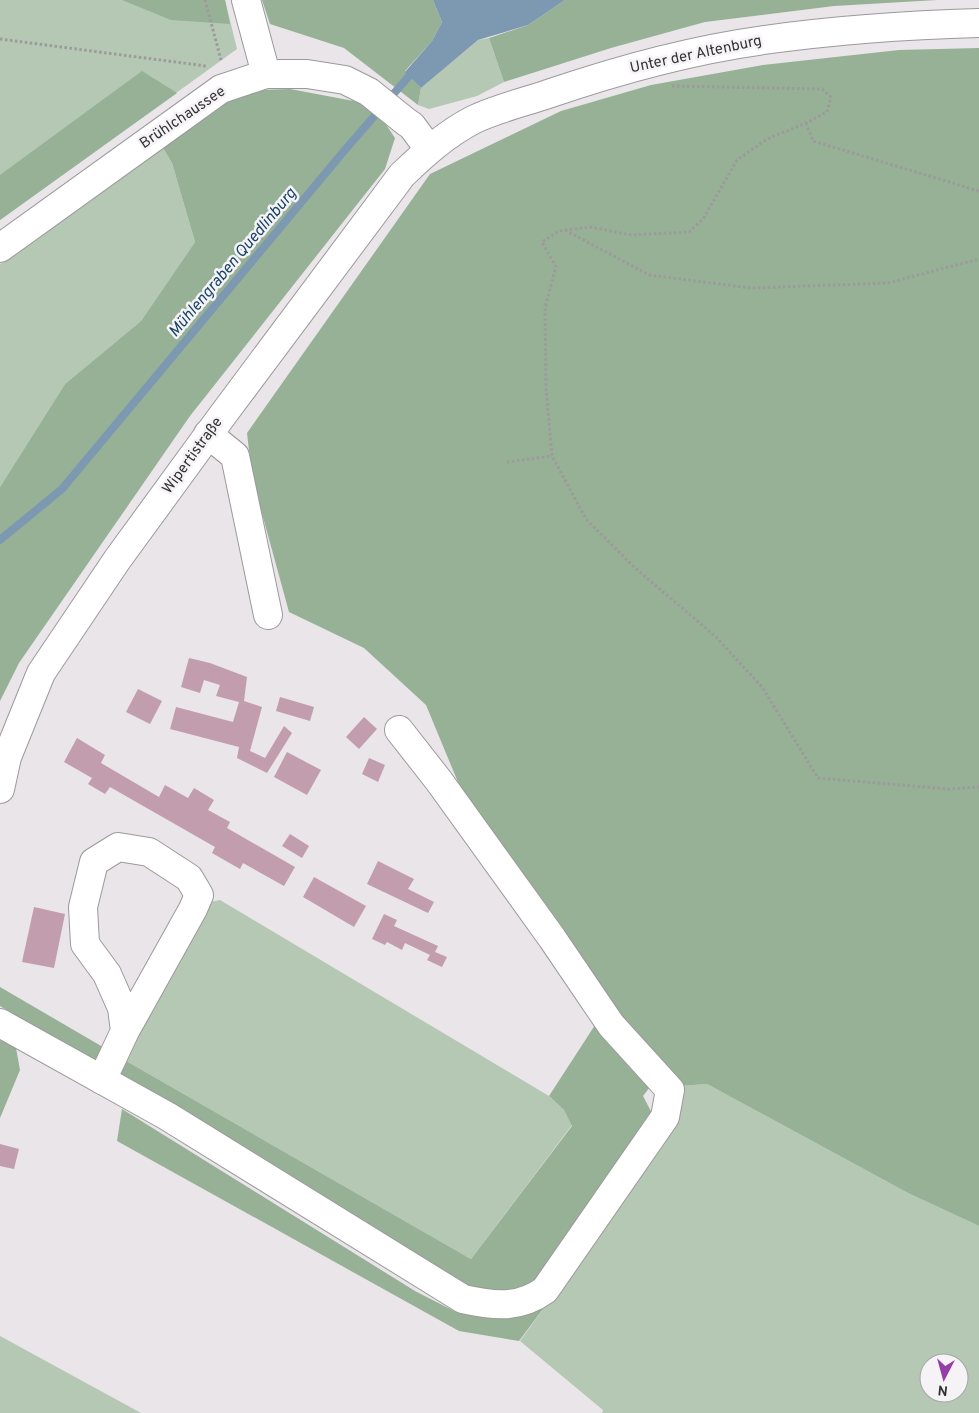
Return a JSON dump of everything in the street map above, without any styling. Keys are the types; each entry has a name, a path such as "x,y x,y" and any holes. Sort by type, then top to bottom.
{"street":[{"path":"246,0 266,74"},
{"name":"Unter der Altenburg","path":"429,149 475,119 578,84 697,53 764,40 905,25 979,23"},
{"name":"Brühlchaussee","path":"0,248 221,89 266,74 308,74 345,80 369,92 412,126 429,149"},
{"name":"Wipertistraße","path":"0,789 7,757 41,673 117,560 208,434 402,175 429,149"},
{"path":"208,434 235,456 268,614"},
{"path":"0,1024 167,1116 463,1299 494,1306 533,1298 545,1290 665,1117 670,1090 611,1025 552,938 439,781 399,730"},
{"path":"102,1080 125,1031 199,895 189,878 149,852 118,848 94,862 83,907 85,944 107,974 122,1008 125,1031"}],"path":[{"path":"205,0 223,68"},
{"path":"0,39 213,67"},
{"path":"669,86 822,90 831,97 827,112 767,139 737,160 703,219 690,232 631,235 590,227 559,231 542,242 556,267 545,308 546,388 552,456 586,519 634,567 716,637 762,687 818,778 948,789 979,787"},
{"path":"806,123 813,141 979,191"},
{"path":"564,230 649,275 751,288 888,283 979,259"},
{"path":"507,462 552,456"}],"green space":[{"path":"0,0 225,0 237,49 0,220"},
{"path":"122,0 225,0 230,24 171,20"},
{"path":"262,0 433,0 442,22 432,41 405,71 421,88 418,105 344,48 270,24"},
{"path":"565,0 937,0 834,6 705,22 611,48 504,82 489,38 528,25"},
{"path":"489,38 504,82 477,96 429,109 418,105 421,88 478,40"},
{"path":"979,48 979,1226 908,1193 707,1084 679,1086 606,1008 460,787 426,705 364,648 289,612 252,477 247,433 430,174 561,111 651,85 763,65 899,50"},
{"path":"142,71 177,93 0,220 0,175"},
{"path":"290,89 359,102 385,123 395,138 385,169 190,416 19,663 0,701 0,487 65,384 141,321 195,242 172,163 163,148 228,99 258,90"},
{"path":"163,148 172,163 195,242 141,321 65,384 0,487 0,264"},
{"path":"220,900 549,1096 564,1110 572,1125 471,1259 121,1058 205,903"},
{"path":"0,987 108,1050 98,1065 0,1006"},
{"path":"597,1022 653,1083 643,1096 654,1117 544,1277 515,1294 464,1290 121,1078 121,1058 471,1259 572,1126 564,1110 549,1096"},
{"path":"0,1040 16,1048 20,1070 0,1118"},
{"path":"707,1084 908,1193 979,1226 979,1413 602,1413 603,1410 520,1341 549,1301 679,1086"},
{"path":"122,1109 415,1291 456,1312 501,1318 529,1311 549,1301 519,1341 459,1331 117,1141"},
{"path":"0,1336 141,1413 0,1413"}],"water":[{"path":"433,0 565,0 528,25 478,40 421,88 405,72 432,41 442,22"}],"building":[{"path":"189,658 210,663 247,677 244,701 262,707 250,751 265,758 284,726 292,733 267,773 237,758 239,747 170,729 176,707 233,722 239,702 216,696 220,685 204,680 200,693 181,687"},
{"path":"138,689 162,701 150,724 126,712"},
{"path":"280,697 314,707 310,721 276,711"},
{"path":"364,717 377,729 359,749 346,737"},
{"path":"77,738 105,755 101,763 159,797 165,785 188,798 194,788 214,800 208,810 230,822 227,828 295,867 284,886 243,863 240,869 212,853 215,847 110,787 105,794 88,784 92,778 64,762"},
{"path":"287,752 321,770 307,795 274,777"},
{"path":"369,758 385,765 378,782 362,774"},
{"path":"290,834 309,846 302,858 282,846"},
{"path":"378,861 414,879 408,889 434,902 428,913 367,884"},
{"path":"314,877 366,906 354,927 303,897"},
{"path":"34,907 65,914 54,968 22,962"},
{"path":"384,914 397,920 394,926 438,946 435,952 447,957 442,967 427,960 430,955 405,943 402,950 387,942 385,945 372,939"},
{"path":"0,1144 19,1149 14,1169 0,1166"}],"waterway":[{"name":"Mühlengraben Quedlinburg","path":"0,540 62,489 344,151 416,68"}]}
